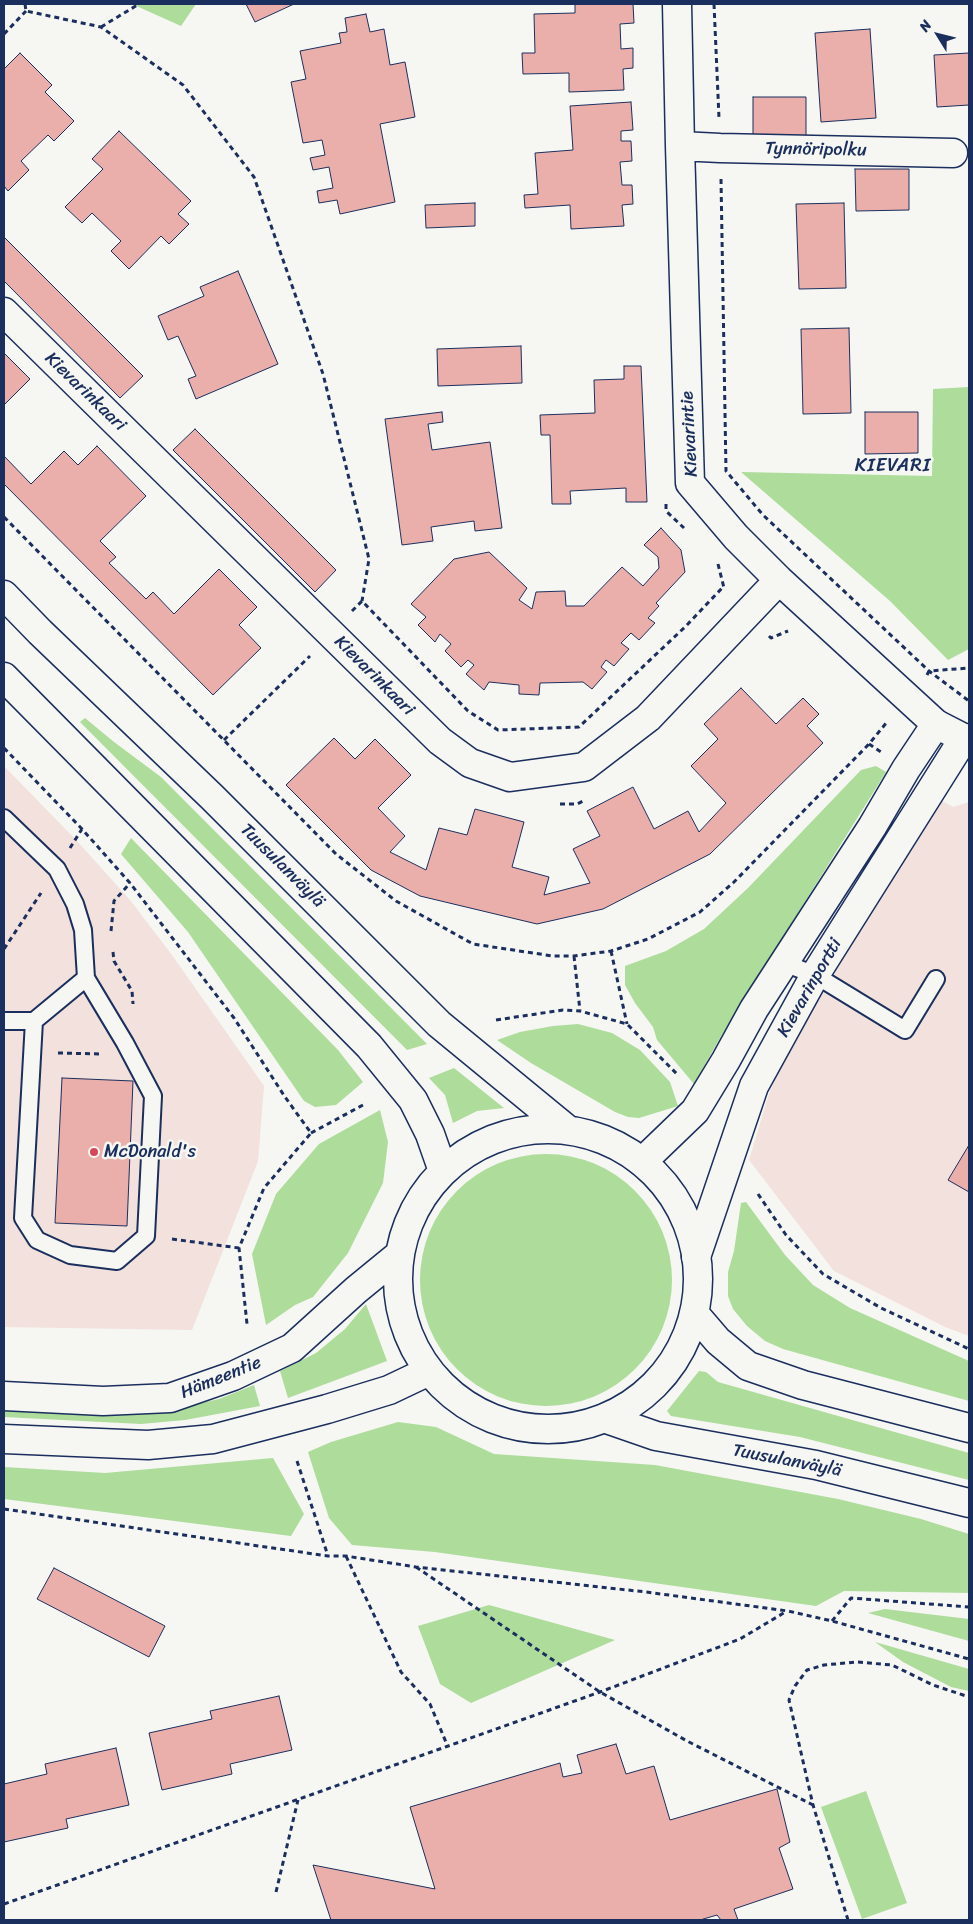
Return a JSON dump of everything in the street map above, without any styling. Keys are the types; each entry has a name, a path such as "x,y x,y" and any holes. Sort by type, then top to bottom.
{"main road":[{"name":"Kievarintie","path":"677,4 690,482 736,538 779,580 936,724 967,740"},
{"name":"Tynnöripolku","path":"680,146 953,153"},
{"name":"Kievarinkaari","path":"4,312 440,741 470,763 510,778 584,768 648,718 779,580"},
{"name":"Tuusulanväylä","path":"4,595 212,797 432,1018 568,1130"},
{"path":"4,677 369,1046 413,1100 430,1134 443,1171"},
{"name":"Kievarinportti","path":"642,1162 695,1111 754,1009 936,724"},
{"name":"Kievarinportti","path":"696,1257 754,1086 815,975 967,740"},
{"path":"541,1128 568,1130 594,1136 611,1143 642,1162 662,1181 677,1203 690,1229 696,1257 698,1285 694,1313 684,1340 670,1365 652,1387 637,1399 604,1418 577,1426 548,1429 521,1427 495,1420 470,1408 448,1391 429,1371 414,1348 404,1323 398,1296 398,1268 402,1241 412,1215 425,1192 443,1171 464,1154 497,1138 541,1128"},
{"name":"Hämeentie","path":"4,1396 103,1401 170,1398 224,1379 292,1348 356,1290 400,1254"},
{"path":"694,1313 718,1340 748,1366 803,1385 969,1428"},
{"path":"4,1439 148,1444 213,1439 327,1409 389,1390 429,1371"},
{"name":"Tuusulanväylä","path":"604,1418 656,1436 816,1465 969,1503"}],"lane":[{"path":"4,818 57,869 75,904 83,930 86,978 125,1043 153,1096 146,1236 117,1261 70,1255 37,1240 24,1218 34,1022"},
{"path":"784,964 815,975 905,1030 936,979"},
{"path":"4,1021 34,1022 86,978"}],"path":[{"path":"24,4 26,10"},
{"path":"101,27 139,4"},
{"path":"714,4 720,148 726,471 763,515 929,671 969,701"},
{"path":"26,10 101,27 183,85 254,177 326,383 369,558 362,601 224,740"},
{"path":"4,34 26,10"},
{"path":"4,517 336,854 396,901 473,944 553,956 574,956 611,951 648,939 700,912 734,882 869,744 929,671 969,668"},
{"path":"362,601 468,711 498,730 578,727 686,626 723,587"},
{"path":"764,644 771,638"},
{"path":"4,748 82,829 130,883 234,1018 311,1134"},
{"path":"558,804 577,804 585,799"},
{"path":"110,940 114,901 130,883"},
{"path":"33,1052 112,1054 130,1037 132,991 114,961 112,947"},
{"path":"611,951 627,1024"},
{"path":"574,956 580,1011"},
{"path":"496,1020 563,1010 580,1011 627,1024 681,1078"},
{"path":"247,1324 239,1248 264,1188 311,1134 363,1105"},
{"path":"758,1194 786,1235 823,1274 881,1308 969,1349"},
{"path":"146,1236 239,1248"},
{"path":"297,1461 328,1556"},
{"path":"4,1509 328,1556 346,1556 416,1567 646,1592 788,1611 832,1621 969,1659"},
{"path":"346,1556 402,1672 430,1704 448,1747"},
{"path":"416,1567 600,1692 687,1741 813,1804"},
{"path":"832,1621 851,1598 969,1607"},
{"path":"4,1904 600,1692 740,1638 788,1611"},
{"path":"848,1920 813,1804 789,1700 795,1686 807,1670 824,1665 857,1662 892,1665 933,1685 969,1697"},
{"path":"276,1892 298,1799"}],"shaded area":[{"path":"4,766 77,841 130,900 172,955 264,1086 258,1161 192,1330 4,1327"},
{"path":"939,799 953,807 969,802 969,1336 945,1327 834,1271 749,1160 768,1097 795,1032"}],"green space":[{"path":"132,4 196,4 181,26"},
{"path":"969,387 969,649 948,660 890,601 741,472 932,476 933,389"},
{"path":"85,718 161,777 427,1044 407,1050 80,722"},
{"path":"876,766 886,772 720,1038 694,1084 657,1040 653,1027 635,1003 625,985 625,966 666,951 704,929 748,888 861,770"},
{"path":"131,838 338,1050 363,1082 336,1105 315,1107 304,1101 188,932 121,854"},
{"path":"578,1024 612,1033 640,1050 670,1082 678,1106 639,1118 628,1117 615,1112 531,1063 497,1040 520,1032"},
{"path":"454,1068 504,1108 477,1111 453,1123 445,1095 429,1078"},
{"path":"380,1110 388,1142 383,1183 348,1253 313,1297 295,1305 266,1325 252,1254 276,1194 319,1144"},
{"path":"546,1154 571,1157 594,1164 616,1175 635,1191 651,1210 662,1232 669,1255 672,1280 669,1305 662,1328 651,1350 635,1369 616,1385 594,1396 571,1403 546,1406 521,1403 498,1396 476,1385 457,1369 441,1350 430,1328 423,1305 420,1280 423,1255 430,1232 441,1210 457,1191 476,1175 498,1164 521,1157"},
{"path":"746,1202 785,1255 813,1285 850,1308 969,1361 969,1401 783,1349 765,1341 747,1326 733,1309 728,1296 728,1272 734,1251 741,1203"},
{"path":"366,1304 387,1361 288,1398 280,1371 316,1353 345,1329"},
{"path":"699,1371 706,1372 718,1382 969,1453 969,1480 800,1437 671,1416 667,1411"},
{"path":"254,1385 260,1406 185,1420 141,1424 4,1417 4,1409 142,1413 219,1399"},
{"path":"398,1422 436,1427 494,1454 655,1465 838,1499 921,1519 969,1534 969,1593 844,1591 816,1606 435,1552 352,1545 329,1518 308,1452 331,1442"},
{"path":"273,1458 304,1514 291,1536 4,1499 4,1467 105,1473"},
{"path":"489,1605 615,1640 471,1703 440,1684 418,1626"},
{"path":"885,1609 969,1619 969,1641 868,1613"},
{"path":"875,1642 969,1669 969,1691 951,1687 903,1662"},
{"path":"866,1791 907,1903 862,1919 821,1807"}],"building":[{"path":"246,4 294,4 255,22"},
{"path":"575,4 633,4 634,23 620,24 621,49 633,48 633,68 623,69 624,90 569,92 569,73 523,74 522,53 535,53 534,14 575,13"},
{"path":"366,14 370,32 384,29 390,65 405,62 415,117 380,124 395,202 340,214 337,200 319,203 317,191 333,188 329,167 313,170 310,158 325,155 322,140 303,143 291,82 306,79 300,51 341,43 339,33 347,32 345,18"},
{"path":"870,29 876,118 821,122 815,33"},
{"path":"20,53 52,85 45,92 74,121 54,141 48,135 21,161 29,170 8,191 4,186 4,69"},
{"path":"969,53 969,105 937,107 934,55"},
{"path":"753,97 806,97 806,138 753,139"},
{"path":"631,102 633,130 621,131 621,141 631,141 632,161 620,162 622,185 632,185 633,204 622,205 624,226 571,229 570,205 525,208 524,195 538,194 535,153 573,150 570,106"},
{"path":"119,131 191,201 178,214 189,224 169,244 161,236 129,269 111,251 121,241 92,213 82,223 65,207 103,169 92,159"},
{"path":"855,169 909,169 909,210 856,211"},
{"path":"475,203 475,226 426,228 425,205"},
{"path":"844,203 846,288 799,289 796,204"},
{"path":"4,237 143,376 120,398 4,281"},
{"path":"238,271 278,364 196,399 188,379 196,376 178,336 168,340 158,316 204,296 200,287"},
{"path":"849,328 851,413 803,414 801,329"},
{"path":"521,346 522,383 438,386 437,349"},
{"path":"4,353 30,379 4,405"},
{"path":"624,366 641,366 647,502 626,502 626,488 570,491 571,504 552,504 550,435 541,435 540,415 595,413 594,380 624,379"},
{"path":"442,412 443,422 428,424 432,450 490,442 502,528 475,531 474,521 431,527 433,541 402,545 385,419"},
{"path":"865,412 918,412 918,453 865,454"},
{"path":"195,429 336,570 315,592 173,450"},
{"path":"97,446 146,496 100,541 116,557 109,563 146,599 153,592 174,614 219,569 257,607 239,625 261,648 213,695 4,484 4,456 31,484 64,451 78,465"},
{"path":"661,528 681,550 685,572 656,603 659,606 648,618 655,623 639,640 631,633 621,643 629,649 614,666 606,660 601,667 607,672 592,689 583,682 540,683 539,695 519,694 519,685 489,682 484,690 466,674 474,665 468,660 461,667 445,651 451,644 440,634 435,642 418,625 426,617 411,604 454,559 489,552 527,588 519,600 532,609 536,592 565,591 566,606 584,606 622,567 643,586 659,568 658,557 644,545"},
{"path":"741,688 776,724 803,698 819,714 807,726 823,743 710,854 603,909 537,924 420,896 371,870 286,785 334,738 355,759 375,739 411,775 378,808 405,836 390,852 426,870 439,828 467,835 475,809 524,822 512,867 549,877 544,895 590,883 573,849 600,836 587,811 633,787 654,829 688,811 699,832 726,803 691,766 718,739 704,724"},
{"name":"McDonald's","path":"62,1078 133,1081 127,1226 55,1223"},
{"path":"969,1145 969,1192 948,1180"},
{"path":"54,1568 165,1626 149,1657 37,1599"},
{"path":"279,1696 292,1750 230,1764 232,1774 162,1790 149,1733 212,1719 210,1711"},
{"path":"616,1744 626,1774 654,1766 670,1820 777,1789 790,1842 779,1848 793,1889 734,1909 738,1920 721,1920 717,1915 700,1920 331,1920 313,1865 435,1889 410,1807 560,1763 563,1777 582,1773 577,1755"},
{"path":"116,1748 129,1805 66,1819 68,1828 4,1842 4,1784 47,1774 45,1764"}],"place":[{"name":"McDonald's","path":"94,1152"}],"district":[{"name":"KIEVARI","path":"893,466"}]}
